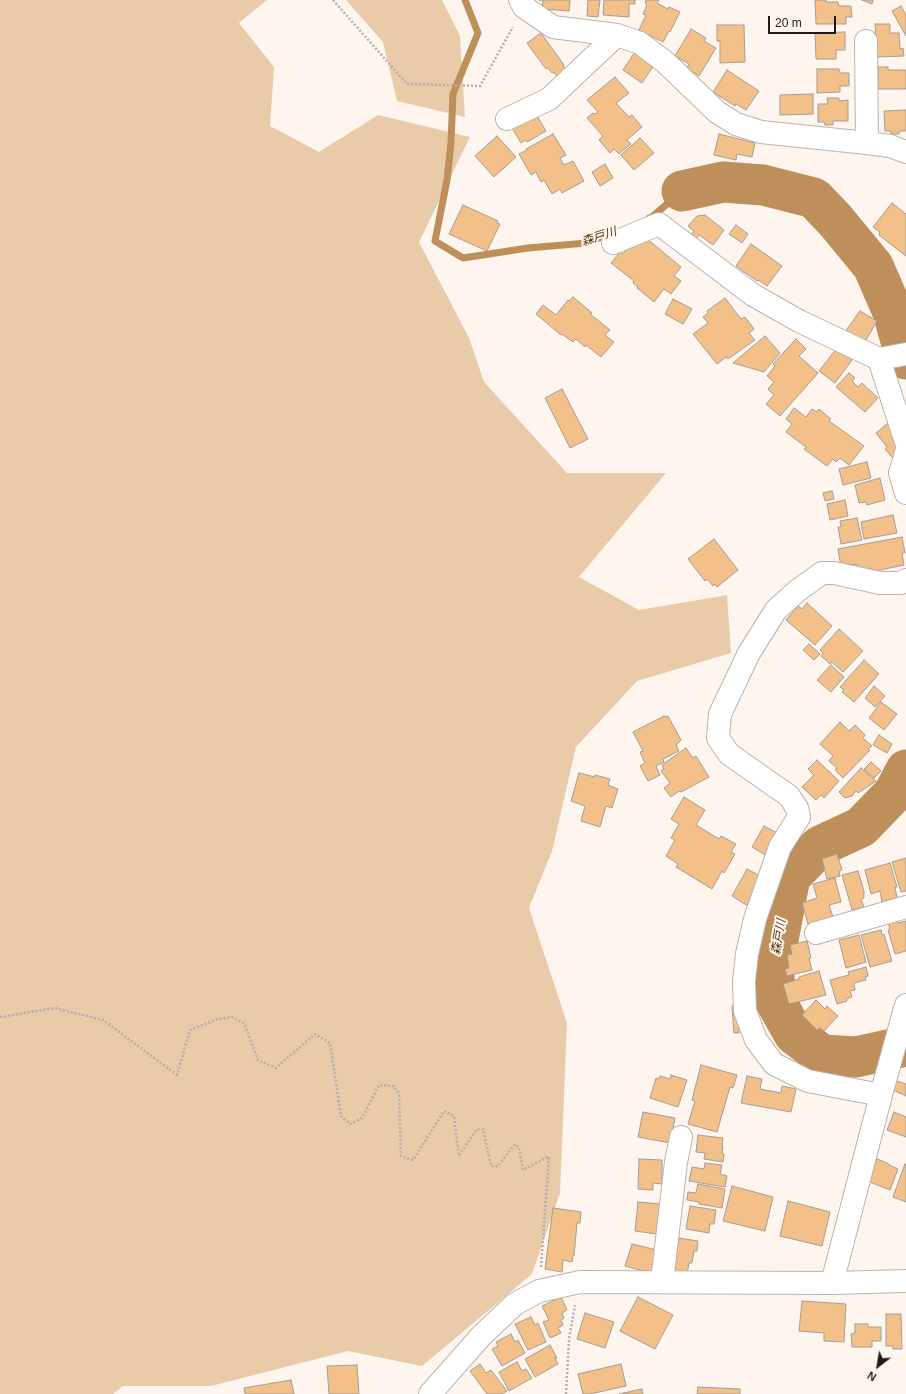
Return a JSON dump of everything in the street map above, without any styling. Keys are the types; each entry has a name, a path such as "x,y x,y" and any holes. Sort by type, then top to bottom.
{"street":[{"path":"522,4 553,26 617,35 640,44 665,62 717,112 736,124 760,132 890,146 906,152"},
{"path":"507,119 549,99 617,35"},
{"path":"866,41 867,143"},
{"path":"612,243 659,224 753,294 799,321 891,357 906,442"},
{"path":"906,453 900,473 906,493"},
{"path":"881,1095 808,1081 774,1064 756,1040 744,1011 744,981 747,954 755,918 780,847 799,817 797,808 789,796 730,754 718,738 720,714 749,653 776,610 797,591 822,573 880,583 901,582 906,580"},
{"path":"816,933 906,907"},
{"path":"832,1283 904,1012"},
{"path":"662,1282 676,1162 681,1137"},
{"path":"430,1394 482,1335 515,1304 539,1290 580,1282 832,1283 906,1281"}],"path":[{"path":"333,0 407,84 480,86 522,4"},
{"path":"0,1016 55,1008 103,1020 177,1075 190,1030 218,1019 232,1017 244,1023 258,1060 276,1068 315,1034 330,1043 341,1116 350,1124 362,1118 379,1085 394,1086 399,1094 401,1156 414,1160 444,1111 454,1116 459,1156 476,1130 483,1129 491,1166 498,1166 514,1144 519,1148 524,1170 549,1156 539,1290"},
{"path":"566,1394 569,1339 580,1282"}],"shaded area":[{"path":"0,0 267,0 239,23 274,67 270,126 319,152 378,115 470,137 419,242 469,338 484,382 567,473 666,473 579,577 639,610 727,595 731,653 637,681 576,747 552,851 529,908 567,1023 560,1193 532,1274 422,1366 348,1351 211,1386 123,1386 113,1394 0,1394"},
{"path":"346,0 442,0 460,36 465,117 397,101 383,42"}],"building":[{"path":"543,0 570,0 569,11 542,9"},
{"path":"588,0 600,0 598,17 587,16"},
{"path":"604,0 635,0 635,4 629,4 629,17 603,15"},
{"path":"646,0 659,0 657,3 668,9 669,7 680,12 663,42 639,30 646,15 643,14 647,5 645,3"},
{"path":"815,0 838,2 839,6 851,6 852,17 846,17 846,24 816,24"},
{"path":"862,0 873,0 872,4"},
{"path":"901,6 906,15 906,36 892,11"},
{"path":"875,24 890,24 890,33 899,33 900,49 903,48 904,56 877,57"},
{"path":"717,25 744,25 745,62 720,63 720,41 717,41"},
{"path":"691,29 706,38 704,41 716,48 699,76 687,68 689,64 675,56"},
{"path":"845,32 845,50 836,50 836,59 816,59 815,33"},
{"path":"541,33 567,70 557,77 554,72 552,73 548,68 546,69 527,43"},
{"path":"635,52 654,65 642,83 623,70"},
{"path":"878,67 888,67 888,70 906,70 906,89 878,89"},
{"path":"817,69 839,69 840,73 849,73 849,86 840,86 840,92 817,93"},
{"path":"727,70 759,91 746,110 736,104 735,106 713,92"},
{"path":"615,77 629,93 616,103 629,117 632,115 642,127 627,140 631,144 619,154 614,149 610,153 599,140 603,136 587,118 593,113 595,114 598,112 587,100"},
{"path":"813,94 813,114 780,115 780,95"},
{"path":"827,98 839,98 839,101 848,100 848,121 833,121 833,125 825,125 824,122 818,122 818,104 828,104"},
{"path":"906,110 906,131 899,131 899,134 891,134 891,131 885,131 884,111"},
{"path":"536,114 546,131 527,142 526,140 521,143 512,128"},
{"path":"553,134 566,155 560,158 564,165 573,161 584,181 562,193 560,189 552,194 544,180 541,182 536,172 531,175 519,154"},
{"path":"719,134 755,143 752,157 737,154 736,160 714,155"},
{"path":"497,136 516,157 494,177 475,156"},
{"path":"640,138 654,153 634,170 621,155"},
{"path":"605,164 613,178 600,186 592,172"},
{"path":"892,203 906,214 906,256 879,235 880,232 873,227"},
{"path":"463,205 498,221 497,223 500,224 487,251 449,234"},
{"path":"705,215 724,230 713,245 699,235 696,239 690,235 694,231 688,226 697,216"},
{"path":"736,225 748,234 742,243 729,234"},
{"path":"640,233 681,267 674,276 681,281 671,294 664,289 654,302 637,288 638,287 633,283 634,281 611,263 620,252 623,254"},
{"path":"751,244 782,266 767,286 758,280 757,281 736,266"},
{"path":"573,297 592,313 590,314 610,330 605,335 614,342 601,357 586,345 585,347 576,339 573,342 562,334 561,335 536,314 543,305 556,315 568,300 569,301"},
{"path":"725,298 741,319 745,317 754,329 749,333 755,340 728,359 726,357 717,364 693,334 708,323 703,317 708,313 707,311"},
{"path":"673,299 692,309 683,324 665,314"},
{"path":"860,311 877,321 862,347 842,336"},
{"path":"765,336 780,353 764,372 733,363"},
{"path":"796,339 806,349 799,356 818,373 780,416 766,404 774,395 768,389 774,382 767,376 775,366 773,364"},
{"path":"837,348 852,360 835,383 819,371"},
{"path":"849,373 855,378 852,381 858,387 862,383 878,398 865,412 836,387"},
{"path":"562,389 588,439 570,448 545,398"},
{"path":"794,408 806,417 812,409 817,412 819,409 831,419 829,421 864,446 849,465 840,458 836,462 833,459 827,466 804,449 806,447 786,432 792,424 786,419"},
{"path":"889,422 901,437 896,462 885,449 887,447 876,433"},
{"path":"867,462 871,478 843,485 839,469"},
{"path":"880,478 885,500 867,505 866,502 859,503 855,485"},
{"path":"832,491 834,499 825,501 823,493"},
{"path":"845,500 848,516 830,520 827,504"},
{"path":"893,515 897,533 864,539 861,522"},
{"path":"857,518 862,540 841,544 838,527 841,527 840,521"},
{"path":"902,537 905,553 902,553 904,565 871,572 871,568 858,571 856,564 841,567 838,549"},
{"path":"714,539 738,570 717,587 715,584 713,586 707,579 705,581 688,559"},
{"path":"807,603 832,626 815,645 786,620 798,606 802,609"},
{"path":"839,629 863,651 843,672 832,662 830,664 821,656 823,653 820,650"},
{"path":"809,644 820,654 814,660 803,650"},
{"path":"864,660 879,674 854,702 842,692 844,690 840,687"},
{"path":"831,665 844,677 831,692 817,680"},
{"path":"874,686 885,696 875,707 865,698"},
{"path":"881,702 897,714 884,730 869,718"},
{"path":"664,716 668,716 681,740 676,745 679,751 663,759 664,762 656,766 660,775 648,781 640,766 645,763 640,752 643,751 633,732"},
{"path":"840,722 849,731 855,725 865,735 863,738 872,746 868,749 870,750 843,778 835,770 837,768 829,761 833,756 820,744"},
{"path":"879,735 892,744 887,753 873,745"},
{"path":"686,748 693,758 696,756 709,777 681,792 679,791 671,797 664,788 670,783 661,771 664,769 662,765"},
{"path":"817,760 839,781 824,798 821,795 816,800 802,787 814,775 808,769"},
{"path":"871,762 881,771 874,778 864,769"},
{"path":"861,768 876,781 858,793 856,791 852,796 845,798 839,792"},
{"path":"579,773 610,779 608,785 618,789 612,808 606,806 600,827 581,821 585,806 571,801"},
{"path":"684,797 705,810 696,825 719,839 721,836 736,844 731,852 735,854 724,873 722,871 712,889 676,867 678,864 666,856 675,840 671,838 679,824 671,819"},
{"path":"764,826 779,834 769,857 752,847"},
{"path":"837,854 842,870 839,871 840,876 827,879 822,859"},
{"path":"906,858 906,891 901,892 892,862"},
{"path":"890,863 897,887 895,887 897,898 882,902 880,891 871,894 865,870"},
{"path":"747,869 764,878 748,906 732,896"},
{"path":"858,871 864,891 864,898 861,899 864,907 852,910 842,875"},
{"path":"835,878 841,902 829,905 833,917 808,924 802,903 817,898 813,884"},
{"path":"897,920 898,923 906,921 906,951 895,954 888,930 890,929 888,922"},
{"path":"881,930 882,935 884,934 892,961 870,967 861,935"},
{"path":"859,935 866,962 846,968 839,940"},
{"path":"807,941 812,970 787,976 785,969 789,968 787,955 792,954 790,945"},
{"path":"866,967 868,976 865,977 866,980 854,983 855,990 850,991 852,997 846,999 847,1001 837,1004 830,980 849,975 848,972"},
{"path":"819,971 826,995 789,1004 783,984"},
{"path":"816,1000 825,1009 827,1006 838,1016 824,1031 820,1028 817,1030 802,1015"},
{"path":"738,1005 739,1033 734,1033 732,1006"},
{"path":"701,1065 737,1075 733,1088 730,1087 717,1132 688,1124 695,1101 692,1100"},
{"path":"671,1075 687,1080 678,1107 650,1098 656,1078 659,1079 660,1076 670,1079"},
{"path":"747,1076 762,1079 760,1089 781,1093 782,1086 796,1089 791,1112 741,1103"},
{"path":"897,1081 906,1084 906,1096 893,1090"},
{"path":"643,1112 675,1118 670,1143 638,1137"},
{"path":"894,1112 906,1117 906,1137 887,1130"},
{"path":"698,1135 723,1138 723,1162 704,1159 705,1153 696,1152"},
{"path":"875,1158 898,1169 890,1190 867,1181"},
{"path":"639,1159 662,1160 662,1184 653,1183 653,1190 638,1189"},
{"path":"705,1163 722,1165 720,1174 727,1176 725,1187 689,1181 692,1167 704,1169"},
{"path":"905,1164 906,1165 906,1202 893,1197"},
{"path":"698,1184 725,1189 722,1208 699,1204 699,1202 687,1200 688,1192 696,1193"},
{"path":"732,1186 773,1197 765,1231 723,1221"},
{"path":"788,1201 830,1212 822,1246 780,1236"},
{"path":"638,1202 660,1204 657,1234 635,1231"},
{"path":"690,1206 716,1210 714,1224 710,1224 709,1233 686,1229"},
{"path":"553,1208 581,1212 580,1223 577,1223 574,1256 573,1255 572,1262 563,1260 562,1272 545,1269"},
{"path":"679,1238 698,1241 697,1251 694,1251 692,1263 689,1263 687,1275 673,1272"},
{"path":"632,1244 657,1250 655,1274 625,1266"},
{"path":"561,1297 567,1310 562,1313 564,1318 561,1320 563,1325 558,1328 561,1333 550,1338 543,1322 549,1320 542,1306"},
{"path":"638,1297 673,1315 655,1349 620,1331"},
{"path":"802,1301 846,1304 844,1342 824,1341 824,1333 799,1331"},
{"path":"585,1313 614,1322 605,1348 577,1339"},
{"path":"886,1314 901,1314 902,1349 893,1349 893,1346 886,1346"},
{"path":"531,1317 535,1325 538,1323 546,1342 528,1350 515,1324"},
{"path":"855,1324 868,1324 868,1327 881,1327 881,1341 872,1341 872,1347 852,1347 851,1334 855,1333"},
{"path":"511,1334 515,1342 518,1340 525,1353 502,1366 492,1349 498,1346 496,1342"},
{"path":"550,1345 557,1358 555,1358 558,1364 535,1377 525,1359"},
{"path":"517,1362 522,1371 526,1369 532,1378 509,1391 499,1372"},
{"path":"480,1364 486,1373 491,1370 507,1391 502,1394 487,1394 470,1371"},
{"path":"621,1364 626,1386 590,1394 583,1394 578,1374"},
{"path":"357,1365 359,1394 329,1394 327,1366"},
{"path":"291,1380 294,1394 245,1394 244,1388"},
{"path":"698,1387 740,1389 740,1394 697,1394"},
{"path":"642,1389 643,1394 619,1394"}],"waterway":[{"name":"森戸川","path":"465,0 478,33 453,94 451,143 447,180 435,241 463,258 528,248 587,243 613,232"},
{"name":"森戸川","path":"682,191 723,182 763,185 814,198 835,220 873,266 893,312 906,359"},
{"name":"森戸川","path":"649,218 682,191"},
{"name":"森戸川","path":"906,770 894,793 861,827 820,846 790,877 773,966 776,1002 794,1034 822,1055 856,1057 906,1046"}]}
